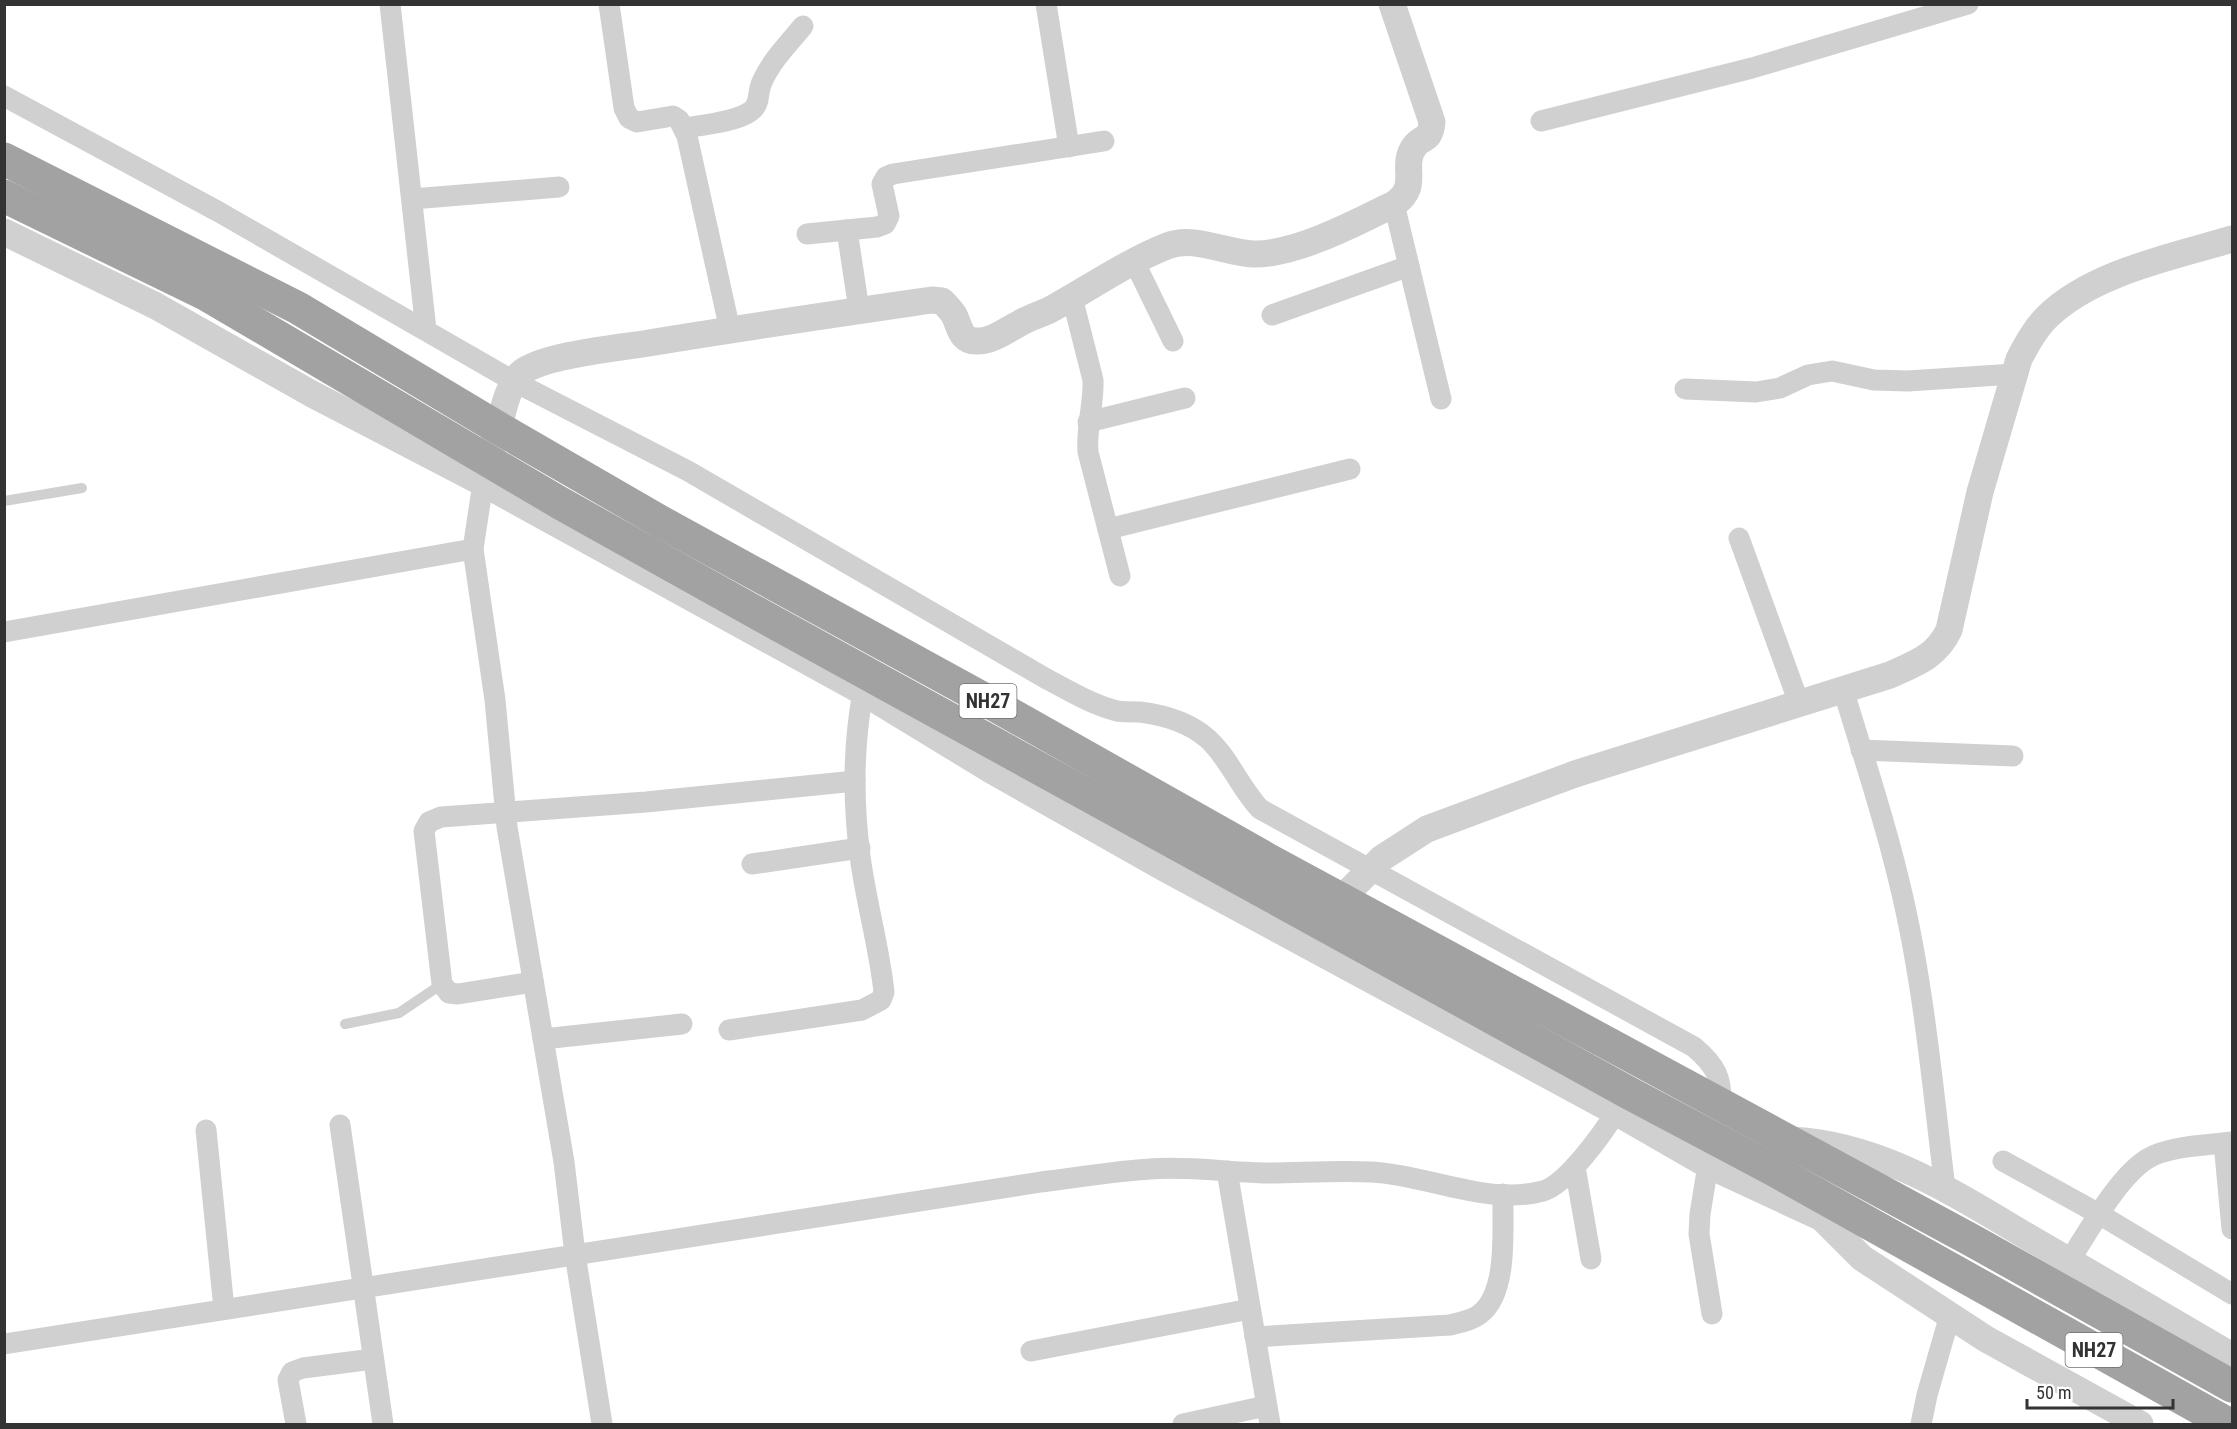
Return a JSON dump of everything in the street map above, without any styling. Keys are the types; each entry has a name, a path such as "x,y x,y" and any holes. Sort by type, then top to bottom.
{"highway":[{"name":"NH27","path":"4,159 298,308 661,522 1341,899 1721,1106 1777,1154 1960,1276 2228,1425"},
{"name":"NH27","path":"4,196 207,295 485,471 765,618 1629,1093 1777,1154 1973,1241 2232,1386"}],"street":[{"path":"390,4 426,330"},
{"path":"609,4 624,108 629,118 637,122 673,116 684,128 730,330"},
{"path":"1046,4 1069,147"},
{"path":"602,1425 575,1254 564,1162 506,814 495,700 473,549 485,471 510,391 515,382 521,373 542,363 573,356 932,300 942,302 955,317 959,330 967,339 977,342 1002,333 1072,297 1134,261 1171,244 1188,243 1230,252 1254,254 1300,245 1403,198 1409,187 1410,155 1414,146 1431,132 1432,122 1392,4"},
{"path":"1541,121 1752,68 1968,4"},
{"path":"684,128 750,113 756,107 762,81 773,63 803,26"},
{"path":"4,96 219,212 515,382 688,471 1045,678 1088,700 1117,711 1166,716 1206,737 1219,750 1246,794 1260,809 1694,1047 1709,1060 1719,1077 1721,1106"},
{"path":"807,234 877,227 885,224 889,216 882,183 886,177 893,174 1104,141"},
{"path":"412,199 559,187"},
{"path":"1394,204 1441,399"},
{"path":"847,230 859,310"},
{"path":"4,232 156,306 312,394 485,471 863,692 991,770 1166,869 1616,1112 1708,1165 1821,1216"},
{"path":"1341,899 1382,858 1426,829 1575,774 1890,675 1926,659 1942,643 1948,630 1980,492 2014,374 2029,339 2047,317 2089,288 2141,266 2232,239"},
{"path":"1134,261 1173,341"},
{"path":"1272,315 1409,266"},
{"path":"1072,297 1093,380 1094,393 1088,422 1088,452 1120,576"},
{"path":"1685,389 1756,392 1780,388 1808,375 1832,371 1874,380 1908,381 2014,374"},
{"path":"1088,422 1185,398"},
{"path":"1108,529 1350,469"},
{"path":"1739,538 1799,704"},
{"path":"4,632 473,549"},
{"path":"1843,689 1896,869 1910,936 1922,997 1945,1188"},
{"path":"729,1030 862,1010 881,1000 884,992 883,980 860,848 855,781 859,712 863,692"},
{"path":"1862,750 2013,756"},
{"path":"533,982 459,994 449,993 442,984 424,831 429,822 441,817 506,814 855,781"},
{"path":"752,864 860,848"},
{"path":"543,1038 682,1024"},
{"path":"4,1344 1041,1182 1149,1169 1183,1168 1227,1172 1372,1172 1483,1192 1518,1195 1545,1190 1575,1167 1616,1112"},
{"path":"340,1125 383,1425"},
{"path":"206,1130 224,1309"},
{"path":"2140,1425 1986,1339 1862,1258 1821,1216 1777,1154 1817,1141 1892,1162 1945,1188 2232,1356"},
{"path":"2069,1261 2099,1214 2134,1170 2149,1158 2175,1150 2228,1142 2232,1229"},
{"path":"2002,1161 2099,1214 2232,1294"},
{"path":"1708,1165 1702,1196 1699,1234 1712,1314"},
{"path":"1575,1167 1591,1259"},
{"path":"1183,1425 1268,1415 1227,1172"},
{"path":"1255,1337 1450,1325 1471,1320 1483,1312 1500,1281 1503,1194"},
{"path":"1031,1351 1250,1309"},
{"path":"1921,1425 1927,1395 1950,1315"},
{"path":"296,1425 288,1380 292,1372 303,1368 373,1359"}],"lane":[{"path":"4,501 82,488"},
{"path":"345,1024 399,1013 442,984"}]}
